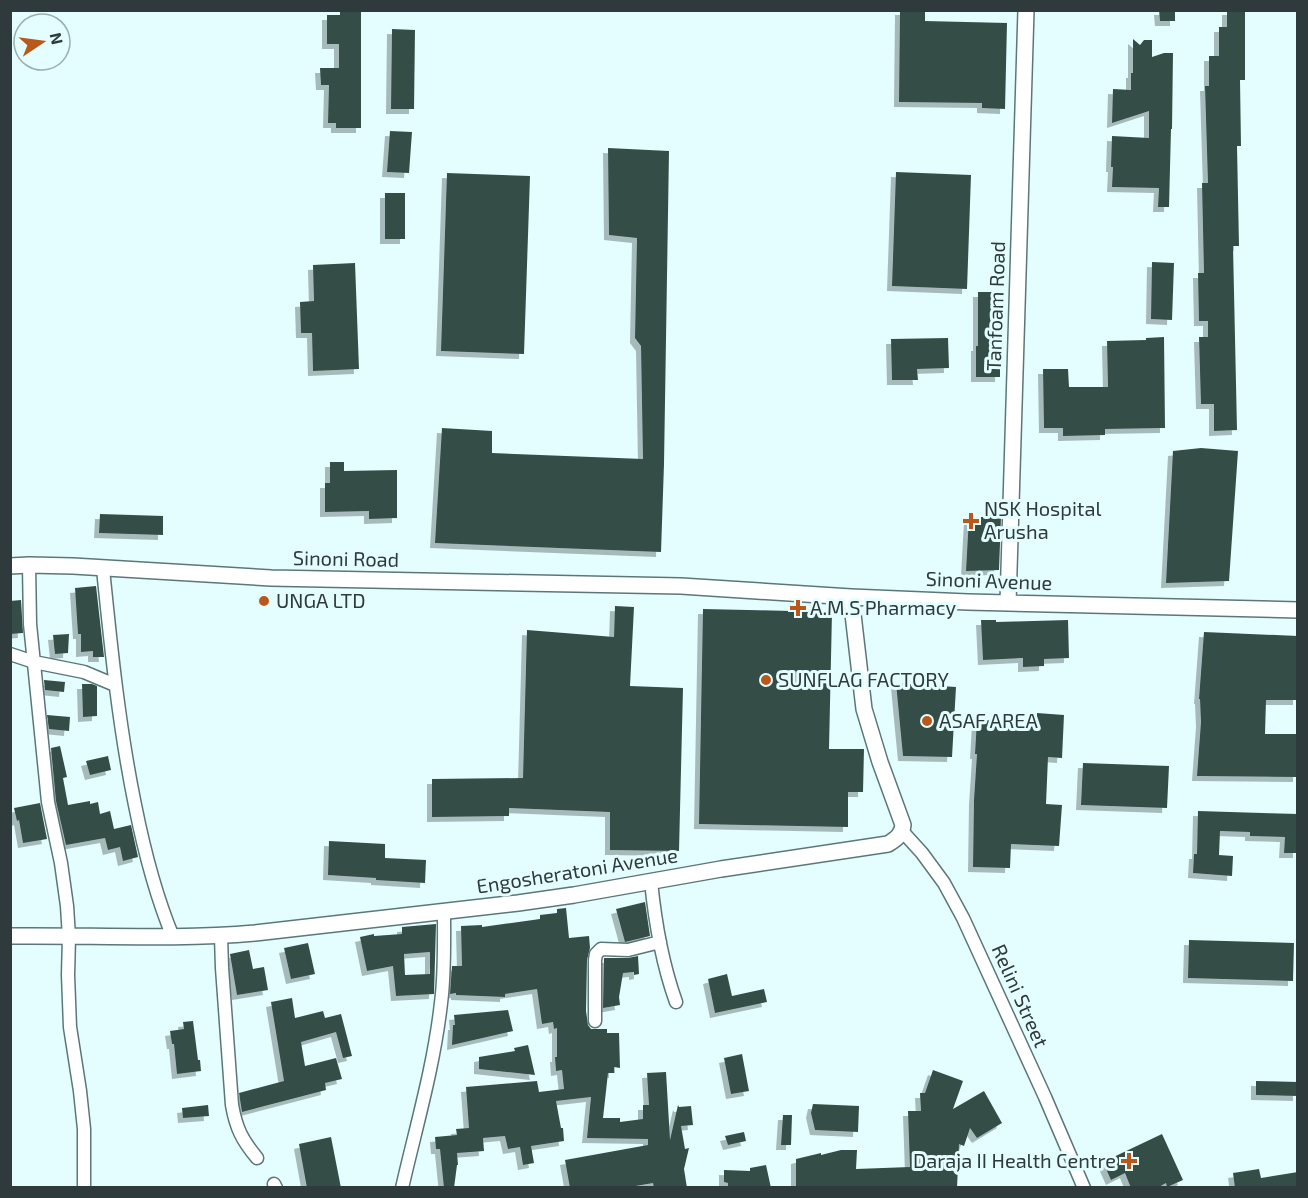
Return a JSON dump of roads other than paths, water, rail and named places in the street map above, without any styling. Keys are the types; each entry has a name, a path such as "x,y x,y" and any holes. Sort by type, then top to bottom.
{"street":[{"name":"Tanfoam Road","path":"1008,603 1026,10"},
{"name":"Sinoni Road","path":"10,566 29,565 271,578 681,586"},
{"path":"29,565 30,624 48,802 65,885 69,937 69,1018 84,1130 84,1188"},
{"path":"103,569 115,685 127,765 143,843 161,909 173,937"},
{"name":"Sinoni Avenue","path":"681,586 851,597 1298,610"},
{"path":"851,597 864,709 880,762 901,817 902,831"},
{"path":"10,654 34,662 84,672 115,685"},
{"name":"Engosheratoni Avenue","path":"10,936 221,936 444,911 574,895 888,844 896,840 902,831"},
{"name":"Relini Street","path":"902,831 944,883 963,918 1084,1188"},
{"path":"651,881 660,942 676,1002"},
{"path":"402,1188 438,1026 443,986 444,911"},
{"path":"221,936 232,1105 240,1136 257,1158"},
{"path":"595,1021 596,954 602,950 628,950 660,942"}],"place":[{"name":"NSK Hospital Arusha","path":"971,521"},
{"name":"UNGA LTD","path":"264,601"},
{"name":"A.M.S Pharmacy","path":"798,608"},
{"name":"SUNFLAG FACTORY","path":"766,680"},
{"name":"ASAF AREA","path":"927,721"},
{"name":"Daraja II Health Centre","path":"1129,1161"}]}
